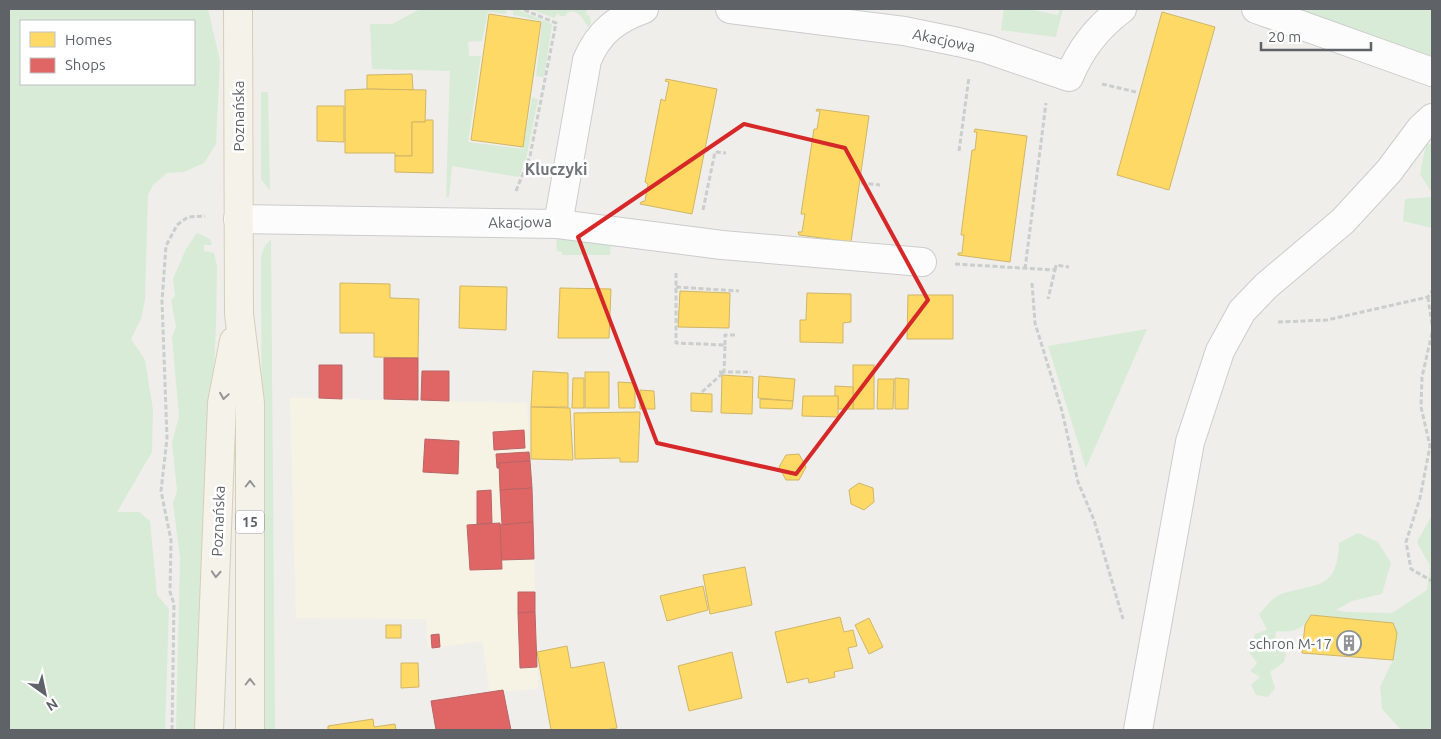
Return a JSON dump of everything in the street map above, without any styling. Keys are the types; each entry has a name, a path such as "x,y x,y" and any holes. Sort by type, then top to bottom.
{"main road":[{"name":"Poznańska","path":"238,9 239,314 250,403 250,730"},
{"name":"Poznańska","path":"209,730 222,403 239,314"}],"street":[{"name":"Akacjowa","path":"238,216 558,224 587,60 596,41 612,24 644,9"},
{"name":"Akacjowa","path":"730,9 904,31 973,45 1069,76 1080,54 1096,33 1122,9"},
{"path":"1256,9 1432,72"},
{"path":"1138,730 1190,442 1220,351 1242,311 1266,286 1343,221 1389,171 1421,128 1432,118"},
{"path":"558,224 722,246 922,262"}],"path":[{"path":"514,196 530,156 556,23 522,9"},
{"path":"959,151 973,45"},
{"path":"1025,269 1050,70"},
{"path":"861,183 880,185"},
{"path":"172,730 174,604 170,592 172,540 161,491 166,438 162,301 166,246 177,225 188,217 238,216"},
{"path":"669,238 676,259 676,342 725,345"},
{"path":"922,262 1055,270"},
{"path":"1048,300 1056,265 1069,267"},
{"path":"1032,283 1035,323 1062,411 1078,482 1094,520 1123,621"},
{"path":"676,287 739,291"},
{"path":"1432,291 1428,298 1432,325"},
{"path":"1234,324 1327,320 1428,298"},
{"path":"1432,333 1422,377 1421,407 1430,446 1420,498 1406,542 1411,569 1432,581"},
{"path":"702,392 724,372 725,335 735,335"},
{"path":"719,372 751,372"}],"highlighted area":[{"path":"744,124 845,148 928,300 796,474 657,443 578,237"}],"shaded area":[{"path":"290,398 527,403 538,688 490,693 482,641 428,649 426,619 296,618"}],"green space":[{"path":"9,9 208,9 220,61 216,144 204,163 184,172 167,173 153,185 148,195 145,299 141,319 131,339 145,360 153,410 152,452 117,512 139,512 150,521 157,595 169,609 165,730 9,730"},
{"path":"420,9 516,9 552,24 544,77 536,76 542,21 513,15 513,11 507,10 506,14 488,12 482,41 468,42 469,56 481,56 468,142 523,149 532,98 538,99 526,159 519,177 452,166 449,197 446,197 450,71 372,69 370,24 392,24"},
{"path":"530,9 586,9 587,15 590,16 591,24 588,27 578,13 572,11 568,12 565,16 560,16 558,13 554,18"},
{"path":"1004,9 1028,9 1058,15 1060,9 1063,9 1056,37 1001,30"},
{"path":"1269,9 1432,9 1432,59"},
{"path":"261,92 268,92 270,191 261,179"},
{"path":"1432,143 1432,193 1420,174 1426,145"},
{"path":"1432,197 1432,228 1403,221 1405,199"},
{"path":"197,233 210,239 212,245 204,245 204,251 214,253 217,266 216,327 195,730 176,730 180,558 173,503 177,491 172,442 179,417 172,337 176,327 171,300 175,296 173,279 186,249"},
{"path":"556,235 611,245 610,255 562,255 562,252 557,251"},
{"path":"271,240 275,730 263,730 261,259 264,248"},
{"path":"1147,329 1086,468 1048,346"},
{"path":"1432,515 1432,729 1401,730 1382,709 1380,687 1393,660 1397,633 1393,623 1311,616 1304,625 1296,630 1276,631 1275,644 1286,654 1284,662 1270,672 1275,688 1268,697 1256,695 1251,685 1260,677 1250,671 1257,663 1249,652 1255,634 1267,630 1259,614 1271,601 1276,596 1322,583 1329,578 1334,570 1339,543 1358,533 1378,542 1391,563 1382,594 1352,601 1336,610 1345,612 1392,613 1427,590 1430,566 1417,542"}],"building: Homes":[{"path":"1162,12 1215,27 1169,190 1117,175"},
{"path":"489,14 541,22 523,147 471,140"},
{"path":"412,74 413,90 367,89 367,75"},
{"path":"666,79 717,89 692,214 640,204 645,201 648,184 645,182 661,99 665,101 669,82 665,81"},
{"path":"345,90 426,90 425,122 412,122 412,156 395,156 395,153 345,153"},
{"path":"317,106 344,106 344,142 317,141"},
{"path":"817,109 869,116 851,242 799,235 798,232 802,232 805,214 801,214 814,129 817,129 820,111 816,111"},
{"path":"426,120 433,120 433,173 395,172 395,156 412,156 412,122 425,122"},
{"path":"975,129 1027,136 1010,262 958,255 958,253 962,253 964,235 961,235 972,150 975,150 977,132 974,132"},
{"path":"340,283 390,284 390,298 419,299 418,358 374,357 374,333 340,333"},
{"path":"460,286 507,287 506,330 459,328"},
{"path":"560,288 611,289 609,338 558,338"},
{"path":"680,291 730,293 729,328 678,327"},
{"path":"807,293 851,294 851,322 843,323 843,343 800,342 800,320 806,320"},
{"path":"908,295 953,295 953,339 907,339"},
{"path":"853,365 874,365 874,409 853,409"},
{"path":"533,371 568,373 568,407 531,407"},
{"path":"585,372 609,372 609,408 585,408"},
{"path":"722,375 753,377 752,414 721,413"},
{"path":"759,376 795,379 793,401 758,398"},
{"path":"573,378 584,378 584,408 572,408"},
{"path":"895,378 909,379 908,409 895,409"},
{"path":"878,379 894,379 893,409 877,409"},
{"path":"618,382 635,383 635,408 619,408"},
{"path":"835,386 853,387 853,409 838,409 838,396 835,396"},
{"path":"640,390 654,391 655,409 640,409"},
{"path":"691,393 712,394 712,412 691,411"},
{"path":"803,396 838,396 838,417 802,416"},
{"path":"760,399 793,401 792,409 760,408"},
{"path":"531,407 570,408 573,460 531,459"},
{"path":"640,412 638,462 620,462 620,458 575,459 574,413"},
{"path":"799,454 806,467 799,480 786,480 779,467 786,455"},
{"path":"859,483 873,488 874,502 864,510 851,504 849,490"},
{"path":"745,567 752,605 710,614 703,575"},
{"path":"703,586 708,610 667,621 660,596"},
{"name":"schron M-17","path":"1311,615 1393,623 1397,633 1393,660 1302,653 1305,625"},
{"path":"840,617 844,632 853,630 857,646 848,648 853,668 834,672 835,677 809,683 808,678 787,683 775,632"},
{"path":"869,618 883,647 869,654 855,625"},
{"path":"386,625 401,625 401,638 386,638"},
{"path":"567,646 571,668 604,662 617,728 604,730 551,730 537,652"},
{"path":"732,652 742,698 689,711 678,666"},
{"path":"401,663 418,663 419,687 401,688"},
{"path":"373,719 374,727 395,724 396,730 328,730 328,726"}],"building: Shops":[{"path":"384,358 418,358 418,400 384,399"},
{"path":"319,365 342,365 342,399 319,398"},
{"path":"422,371 449,371 449,401 421,400"},
{"path":"524,430 525,448 494,450 493,432"},
{"path":"425,439 459,441 458,474 423,472"},
{"path":"529,452 530,461 499,463 500,468 497,468 496,454"},
{"path":"530,461 532,488 500,490 499,463"},
{"path":"532,488 533,522 502,525 500,490"},
{"path":"491,490 492,523 477,524 477,491"},
{"path":"533,522 534,559 501,560 499,525"},
{"path":"500,523 502,569 470,570 467,525"},
{"path":"518,592 535,592 535,612 518,613"},
{"path":"535,612 537,667 520,668 518,613"},
{"path":"439,634 440,647 432,648 431,635"},
{"path":"503,690 511,730 436,730 431,701"}],"place":[{"name":"schron M-17","path":"1349,643"}],"district":[{"name":"Kluczyki","path":"556,169"}]}
